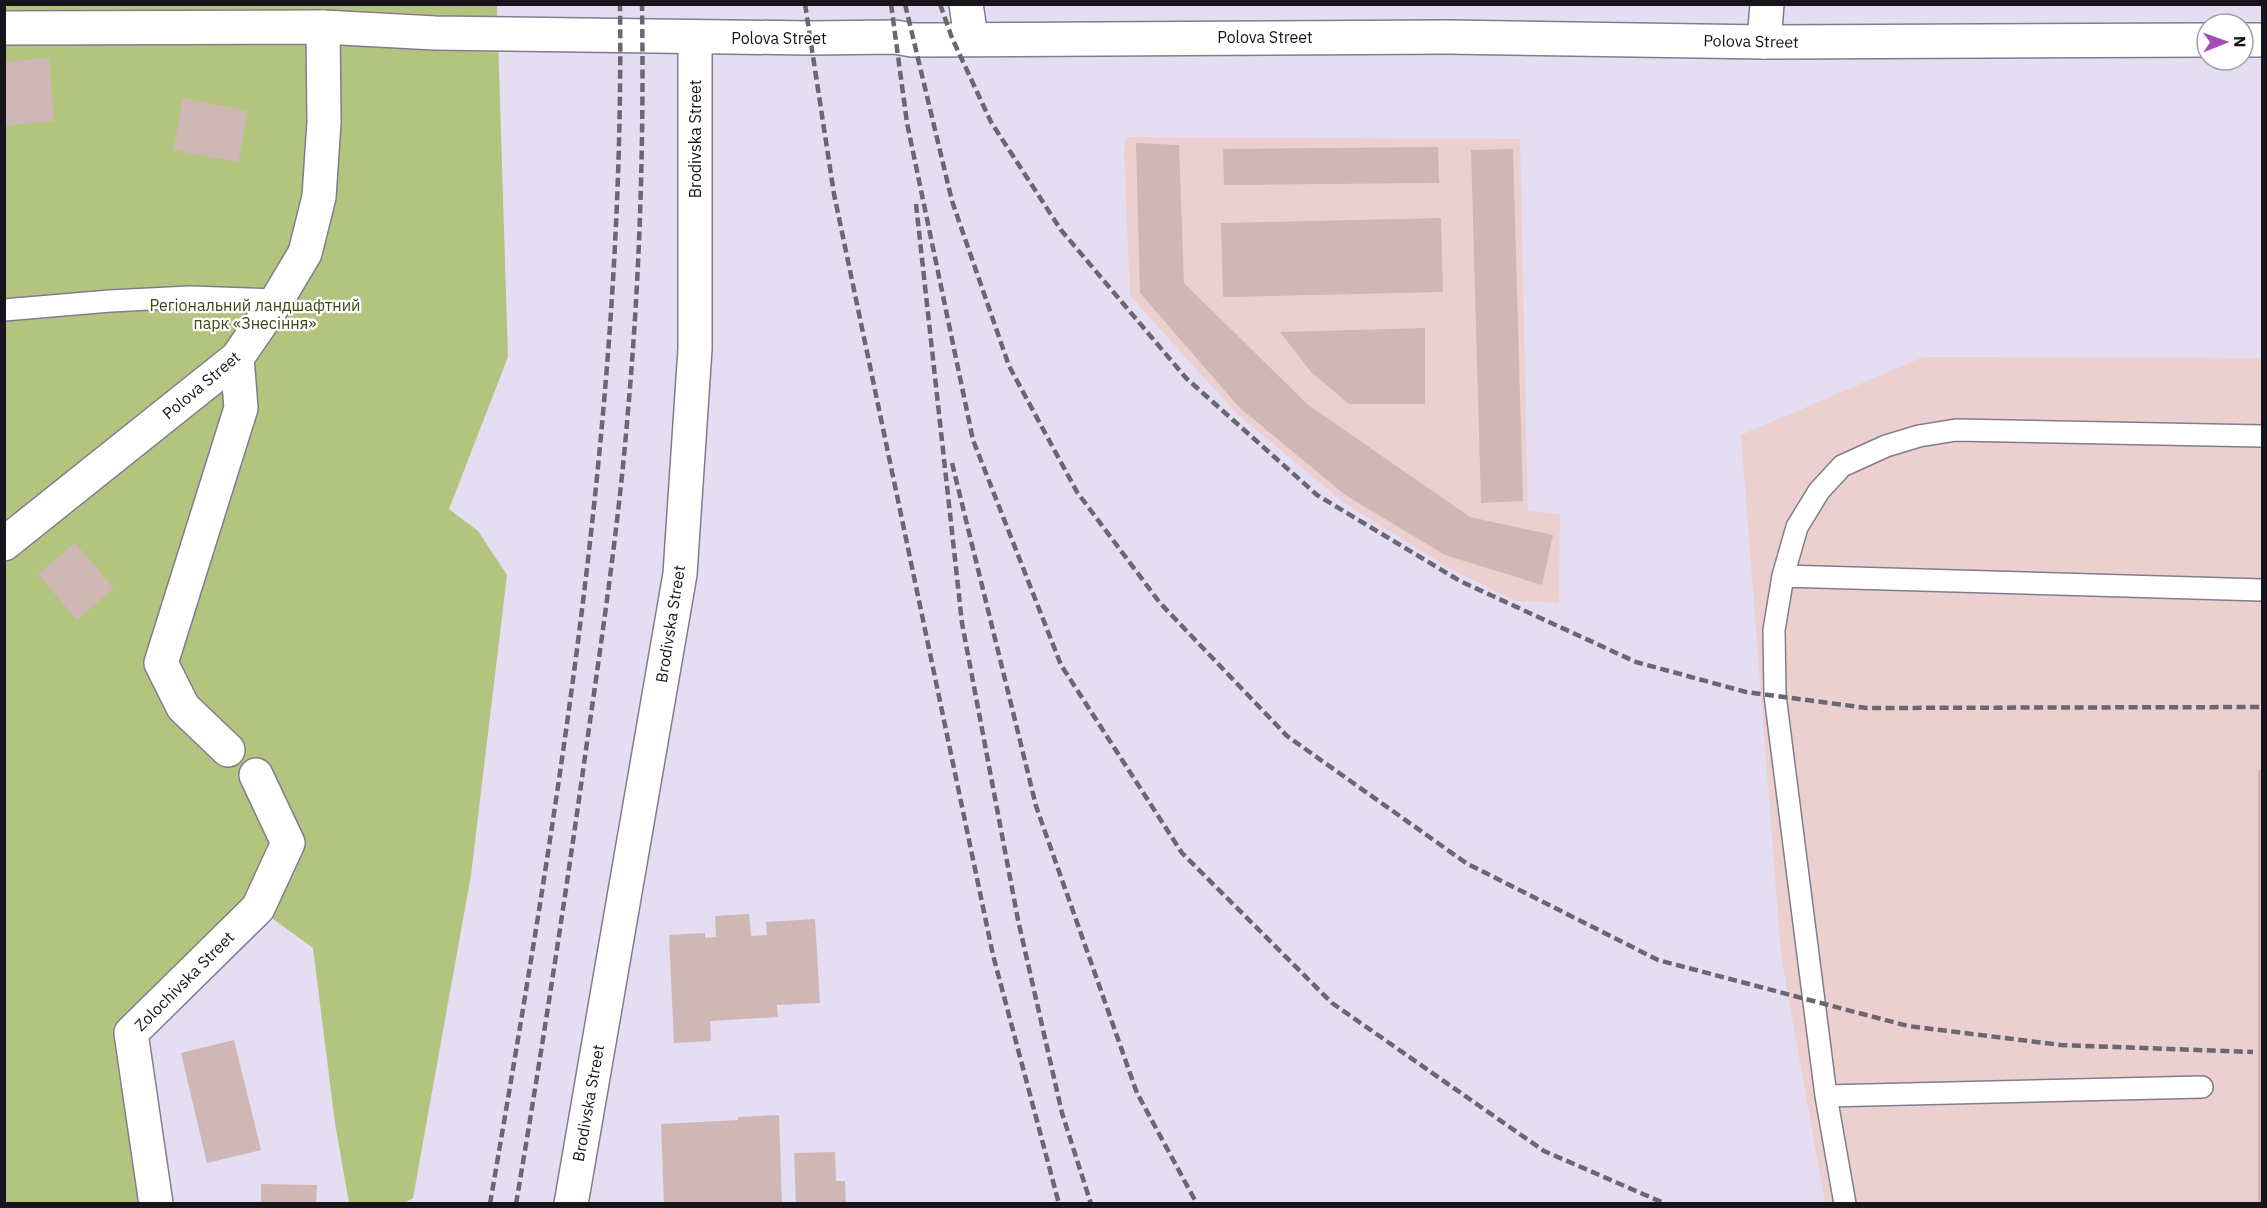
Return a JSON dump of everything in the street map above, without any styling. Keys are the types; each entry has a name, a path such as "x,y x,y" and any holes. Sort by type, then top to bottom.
{"street":[{"path":"966,4 971,38"},
{"path":"1764,42 1767,4"},
{"name":"Polova Street","path":"4,27 323,27 435,33 895,37 912,40 1448,37 1764,42 2195,40"},
{"name":"Polova Street","path":"4,544 237,358 278,300 305,253 319,197 324,122 323,27"},
{"name":"Brodivska Street","path":"571,1203 680,574 695,349 695,37"},
{"path":"228,750 183,707 160,663 241,408 237,358"},
{"name":"Zolochivska Street","path":"156,1203 131,1033 258,908 288,843 256,775"}],"lane":[{"path":"4,310 190,297 278,300"},
{"path":"1845,1203 1826,1096 1775,695 1774,630 1783,576 1797,527 1819,491 1842,466 1886,446 1919,436 1956,430 2262,436"},
{"path":"1783,576 2262,590"},
{"path":"1826,1096 2202,1087"}],"shaded area":[{"path":"1127,137 1520,139 1528,511 1560,514 1559,603 1516,601 1447,567 1343,502 1237,414 1130,296 1124,149"},
{"path":"1923,357 2262,358 2262,1203 1825,1203 1781,955 1741,435"}],"green space":[{"name":"Регіональний ландшафтний парк «Знесіння»","path":"5,5 497,5 508,357 449,509 478,531 507,575 471,875 413,1198 404,1203 349,1203 335,1123 313,948 258,908 125,1050 166,1203 5,1204"}],"building":[{"path":"49,58 54,121 4,126 4,62"},
{"path":"183,98 248,111 238,162 173,150"},
{"path":"1136,143 1179,145 1184,283 1307,404 1470,517 1553,535 1542,585 1445,555 1345,495 1239,407 1140,293"},
{"path":"1438,147 1439,183 1224,185 1223,149"},
{"path":"1513,149 1523,501 1481,503 1471,150"},
{"path":"1441,218 1443,292 1223,297 1221,223"},
{"path":"1425,328 1425,404 1349,404 1311,372 1280,332"},
{"path":"75,543 114,588 77,620 38,574"},
{"path":"2258,770 2262,770 2262,1204 2258,1204"},
{"path":"749,914 751,936 767,935 766,922 815,919 820,1003 777,1005 778,1017 710,1021 711,1041 674,1043 669,935 705,933 705,938 716,937 715,916"},
{"path":"234,1040 261,1150 207,1163 181,1053"},
{"path":"779,1115 782,1204 664,1204 661,1124 738,1120 738,1117"},
{"path":"835,1152 836,1181 845,1181 846,1204 796,1204 794,1153"},
{"path":"261,1184 317,1185 316,1204 261,1204"}],"railway":[{"path":"490,1204 540,906 562,756 599,457 611,306 619,155 620,4"},
{"path":"516,1204 574,831 608,595 624,457 638,259 642,157 642,4"},
{"path":"805,4 834,194 993,955 1059,1204"},
{"path":"891,4 907,123 973,440 1061,665 1182,853 1332,1003 1544,1151 1666,1204"},
{"path":"905,4 952,201 1009,366 1077,492 1160,603 1287,736 1466,863 1658,960 1908,1026 2061,1045 2253,1052"},
{"path":"940,4 952,38 991,122 1061,230 1186,378 1317,495 1460,581 1636,662 1746,692 1867,708 2262,707"},
{"path":"916,204 962,623 1018,920 1062,1113 1091,1204"},
{"path":"952,463 1036,806 1137,1093 1197,1204"}]}
